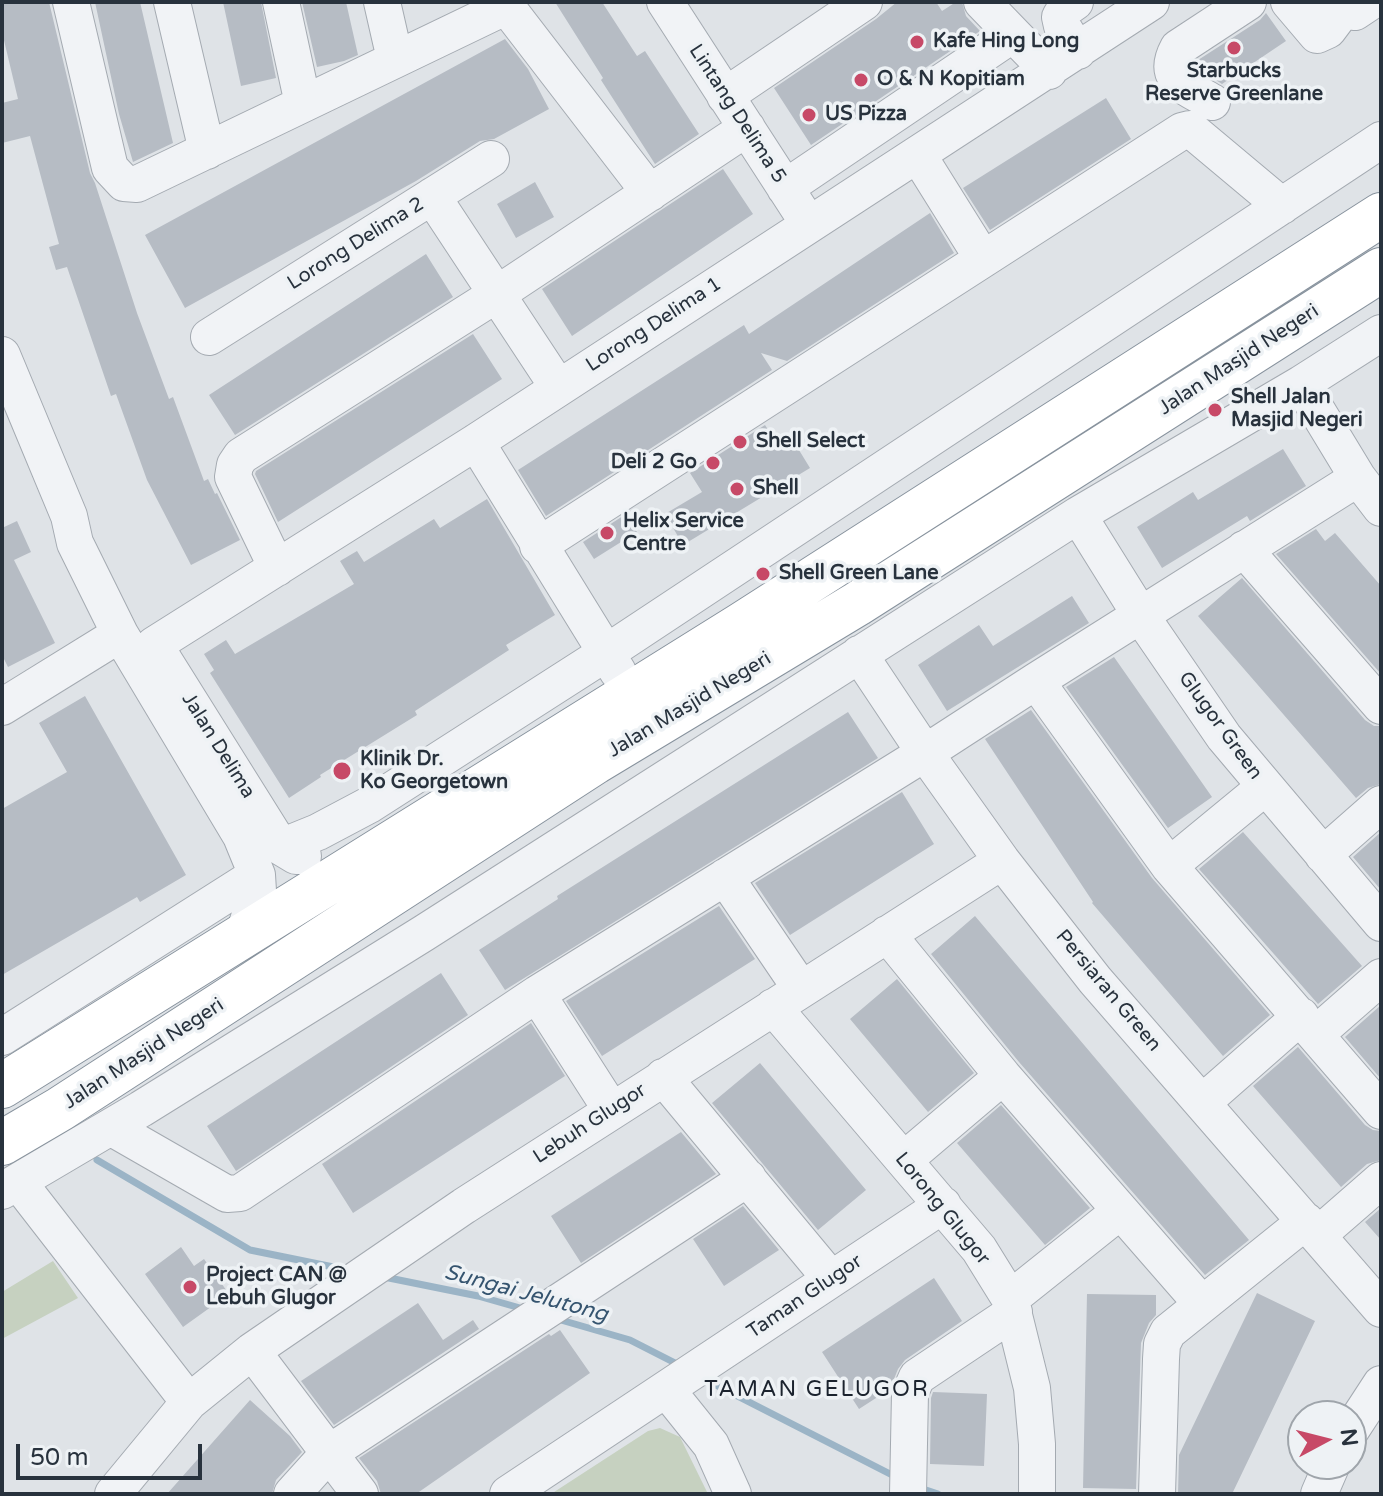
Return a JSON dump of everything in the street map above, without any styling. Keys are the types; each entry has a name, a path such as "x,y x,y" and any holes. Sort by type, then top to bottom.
{"highway":[{"name":"Jalan Masjid Negeri","path":"2,1086 887,531 1381,215"},
{"name":"Jalan Masjid Negeri","path":"2,1143 76,1099 595,762 857,604 1381,270"}],"street":[{"path":"71,2 110,168 124,183 137,184 504,4 650,193"},
{"path":"172,2 207,151"},
{"path":"281,2 303,104"},
{"path":"382,2 395,59"},
{"name":"Lintang Delima 5","path":"665,2 809,225"},
{"path":"725,96 864,2"},
{"path":"982,2 1049,71"},
{"path":"1075,2 1060,17 1062,26 1078,51"},
{"name":"Lorong Delima 1","path":"154,645 476,442 1151,2"},
{"path":"1212,102 1175,80 1171,70 1172,60 1178,48 1248,2"},
{"path":"1289,2 1317,35 1334,25 1337,18 1352,5"},
{"path":"785,188 1013,34"},
{"path":"277,568 233,477 235,465 241,456 497,294 747,128"},
{"path":"538,546 1182,131 1190,129 1282,206"},
{"path":"281,847 369,805 606,653 1381,140"},
{"path":"918,155 983,259"},
{"path":"432,196 491,159"},
{"name":"Lorong Delima 2","path":"209,337 432,196 558,387"},
{"path":"189,1402 11,1187 450,916 1078,515 1301,384 1381,333"},
{"name":"Jalan Delima","path":"2,355 69,516 75,543 120,634 241,836 257,875"},
{"path":"76,1099 139,1110 227,1194 240,1193 537,994 925,753 1244,549 1372,490 1301,384"},
{"path":"476,442 630,693"},
{"path":"858,487 887,531"},
{"name":"Glugor Green","path":"1078,515 1141,616 1224,737 1381,923"},
{"name":"Jalan Delima","path":"69,516 89,536 281,847"},
{"path":"1244,549 1381,706"},
{"path":"2,707 120,634"},
{"name":"Persiaran Green","path":"859,654 1002,861 1095,980 1381,1309"},
{"path":"1036,681 1169,866 1381,1111"},
{"path":"1169,866 1265,787"},
{"path":"1323,855 1381,804"},
{"path":"281,847 296,856 311,856 324,853 381,825 427,821"},
{"name":"Lebuh Glugor","path":"113,1494 189,1402 252,1351 381,1262 663,1077 1002,861"},
{"path":"2,1037 257,875 258,891 244,933"},
{"name":"Lorong Glugor","path":"725,877 787,998 904,1160 979,1249 1012,1306 1032,1388 1037,1494"},
{"path":"887,934 1003,1076 1202,1304"},
{"path":"1203,1102 1308,1025 1381,977"},
{"path":"537,994 612,1111"},
{"path":"139,1110 142,1054"},
{"path":"904,1160 1003,1076"},
{"path":"663,1077 831,1279"},
{"path":"292,1494 329,1453 748,1178"},
{"path":"1157,1494 1162,1344 1168,1332 1202,1304 1381,1180"},
{"name":"Taman Glugor","path":"508,1494 943,1205"},
{"path":"908,1485 910,1393 917,1377 1012,1306 1119,1212"},
{"path":"252,1351 360,1494"},
{"path":"1367,1405 1381,1384"},
{"path":"672,1386 711,1445 733,1494"}],"green space":[{"path":"53,1261 78,1298 2,1339 2,1292"},
{"path":"660,1428 680,1437 708,1494 551,1494 648,1431"}],"building":[{"path":"2,2 49,2 90,173 137,313 204,481 208,479 217,493 240,540 191,565 147,480 116,394 111,396 67,267 56,270 49,247 59,244 30,136 2,143 2,103 18,99 2,32"},
{"path":"95,2 140,2 173,143 133,162 119,114"},
{"path":"223,2 261,2 276,78 241,86"},
{"path":"302,2 346,2 358,55 317,67"},
{"path":"555,2 602,2 637,56 645,51 699,134 655,164"},
{"path":"897,2 936,2 942,11 956,2 962,2 966,16 980,31 811,145 774,88"},
{"path":"1266,13 1286,41 1222,84 1194,66 1195,62"},
{"path":"505,39 528,69 549,109 494,139 480,141 416,181 185,308 145,235"},
{"path":"1106,98 1131,139 990,230 963,188"},
{"path":"723,169 753,214 572,336 542,289"},
{"path":"535,182 554,217 516,238 497,204"},
{"path":"930,213 954,253 787,361 761,353 772,370 546,516 518,470 744,325 749,334"},
{"path":"426,254 453,297 235,435 209,395"},
{"path":"473,334 502,379 278,522 256,471"},
{"name":"Shell","path":"765,425 778,445 791,437 810,468 683,545 665,514 702,492 690,473"},
{"path":"1283,449 1306,486 1250,521 1247,516 1162,568 1137,527 1193,492 1198,500"},
{"path":"487,499 555,615 506,645 509,650 415,711 417,715 320,775 289,798 210,673 214,670 204,654 226,640 235,654 354,584 340,561 357,551 364,562 434,519 440,528"},
{"name":"Helix Service Centre","path":"626,514 637,532 594,559 583,542"},
{"path":"17,521 31,552 14,560 55,643 8,667 2,655 2,528"},
{"path":"1316,529 1325,541 1335,533 1381,586 1381,674 1276,554"},
{"path":"1242,578 1365,720 1374,726 1381,726 1381,784 1368,788 1356,798 1198,616"},
{"path":"1072,596 1089,623 947,711 918,665 979,625 993,646"},
{"path":"1114,657 1212,797 1168,828 1066,687"},
{"path":"85,696 186,875 140,902 137,897 2,975 2,809 67,772 39,723"},
{"path":"1031,710 1152,878 1270,1015 1223,1056 1092,903 985,739"},
{"path":"848,712 878,758 505,990 479,950 558,899 557,896"},
{"path":"902,792 934,844 790,935 755,883"},
{"path":"1243,832 1362,966 1318,1004 1199,869"},
{"path":"1381,832 1381,890 1353,857"},
{"path":"719,906 755,959 602,1056 566,1001"},
{"path":"975,916 1249,1240 1205,1275 1019,1062 931,954"},
{"path":"441,973 468,1015 236,1171 207,1126"},
{"path":"897,979 974,1073 928,1112 850,1019"},
{"path":"1381,1005 1381,1079 1345,1037"},
{"path":"531,1023 565,1076 353,1213 322,1164"},
{"path":"1298,1047 1365,1125 1381,1131 1381,1160 1367,1164 1341,1187 1253,1086"},
{"path":"760,1063 866,1190 818,1230 712,1103"},
{"path":"1001,1105 1090,1208 1045,1245 957,1143"},
{"path":"681,1132 716,1174 581,1263 551,1216"},
{"path":"743,1206 779,1250 724,1286 693,1239"},
{"path":"1381,1208 1381,1240 1365,1222"},
{"name":"Project CAN @ Lebuh Glugor","path":"181,1247 194,1266 204,1259 229,1294 183,1327 145,1274"},
{"path":"934,1278 962,1321 905,1360 890,1389 859,1409 822,1352"},
{"path":"1257,1293 1315,1321 1232,1494 1178,1494 1179,1455"},
{"path":"1087,1294 1156,1295 1156,1315 1141,1343 1136,1489 1083,1488"},
{"path":"418,1303 443,1340 473,1320 479,1329 334,1425 301,1381"},
{"path":"560,1330 590,1373 416,1494 381,1494 377,1481 359,1458 549,1334 551,1336"},
{"path":"933,1392 987,1394 984,1466 930,1464"},
{"path":"250,1400 290,1436 302,1452 276,1480 272,1494 167,1494"}],"waterway":[{"name":"Sungai Jelutong","path":"97,1160 250,1250 348,1270"},
{"name":"Sungai Jelutong","path":"384,1277 478,1296 527,1310"},
{"name":"Sungai Jelutong","path":"554,1318 630,1340 681,1366"},
{"name":"Sungai Jelutong","path":"702,1378 898,1478"},
{"name":"Sungai Jelutong","path":"920,1488 938,1494"}],"place":[{"name":"Kafe Hing Long","path":"917,42"},
{"name":"Starbucks Reserve Greenlane","path":"1234,48"},
{"name":"O & N Kopitiam","path":"861,80"},
{"name":"US Pizza","path":"809,115"},
{"name":"Shell Jalan Masjid Negeri","path":"1215,410"},
{"name":"Shell Select","path":"740,442"},
{"name":"Deli 2 Go","path":"713,463"},
{"name":"Shell","path":"737,489"},
{"name":"Helix Service Centre","path":"607,533"},
{"name":"Shell Green Lane","path":"763,574"},
{"name":"Klinik Dr. Ko Georgetown","path":"342,771"},
{"name":"Project CAN @ Lebuh Glugor","path":"190,1287"}],"district":[{"name":"TAMAN GELUGOR","path":"817,1390"}]}
